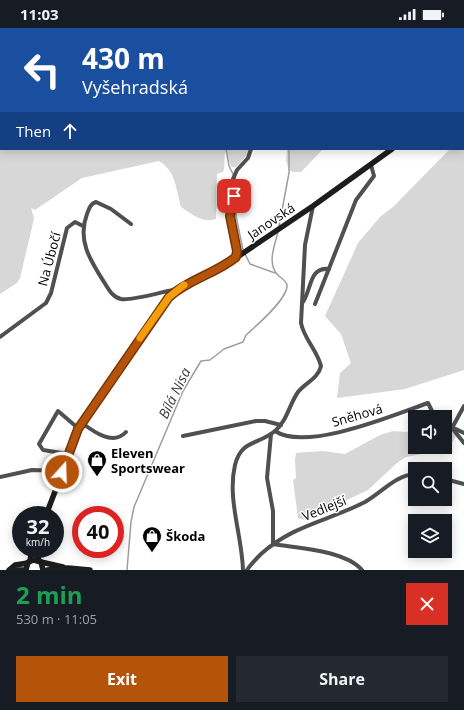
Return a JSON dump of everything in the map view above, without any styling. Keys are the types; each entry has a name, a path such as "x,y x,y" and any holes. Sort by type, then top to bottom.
{"street":[{"name":"Janovská","path":"238,256 231,226 230,211 234,196 233,179 237,170 248,158 251,150"},
{"name":"Janovská","path":"49,506 80,426 169,297 178,289 217,270 313,206 391,150"},
{"path":"315,304 318,293 356,200 374,176 371,165"},
{"path":"132,224 111,209 96,202 90,206 83,226 84,245 88,257 112,294 116,297 129,299 178,289"},
{"path":"243,570 242,550 232,488 235,464 240,452 246,445 273,432 281,425 297,394 303,386 316,378 321,366 319,357 303,331 301,323 305,244 313,206"},
{"name":"Na Úbočí","path":"0,337 44,306 50,293 68,228 74,222 83,226"},
{"path":"302,304 307,296 315,273 323,268 329,269"},
{"name":"Sněhová","path":"273,432 281,435 297,437 327,434 356,428 428,403 432,410"},
{"path":"452,428 464,406"},
{"path":"68,454 43,450 39,444 58,411 80,426 109,438 121,437 126,432"},
{"path":"183,436 256,421 265,421 281,425"},
{"path":"452,428 464,433"},
{"path":"452,428 464,442"},
{"path":"273,432 267,478 273,511 273,544 322,552 358,565 362,570"},
{"path":"0,478 32,470 62,472"},
{"name":"Vedlejší","path":"247,570 250,565 273,544 289,533 364,502 398,479 408,475"},
{"path":"452,481 464,484"},
{"path":"14,570 26,570 30,558"},
{"path":"39,558 43,570"},
{"path":"8,570 16,565 29,562 40,562 68,568 90,570"},
{"path":"47,570 68,568"}],"shaded area":[{"path":"0,150 226,150 223,172 217,174 216,219 207,220 198,218 181,207 172,175 165,165 159,161 82,178 35,210 31,208 34,218 20,278 17,283 0,294"},
{"path":"226,150 249,150 247,155 236,167 231,167"},
{"path":"287,150 322,150 301,172 293,172 289,170 286,161"},
{"path":"449,150 464,150 464,370 405,389 337,398 340,373 351,363 341,334 325,316 358,243 380,217 394,206"},
{"path":"393,431 408,431 408,454 422,454 406,457 397,463 368,490 305,520 298,518 293,480 296,478 296,453 323,451 345,454 380,435"},
{"path":"452,432 454,432 456,436 452,442"}],"waterway":[{"path":"226,150 229,166 237,182 236,216 243,250"},
{"name":"Bílá Nisa","path":"279,226 289,173 289,150"},
{"name":"Bílá Nisa","path":"127,570 131,522 134,507 183,391 201,361 210,360 224,349 243,342 246,335 271,312 286,291 287,285 274,270 272,259 278,232"},
{"path":"245,254 250,264 275,273"}],"slow traffic":[{"path":"140,338 169,297 184,285"}],"place":[{"name":"Eleven Sportswear","path":"97,477"},
{"name":"Škoda","path":"152,553"}],"route":[{"path":"62,472 78,429 169,297 186,283 217,270 236,257 237,251 230,216 231,204 234,196"}]}
